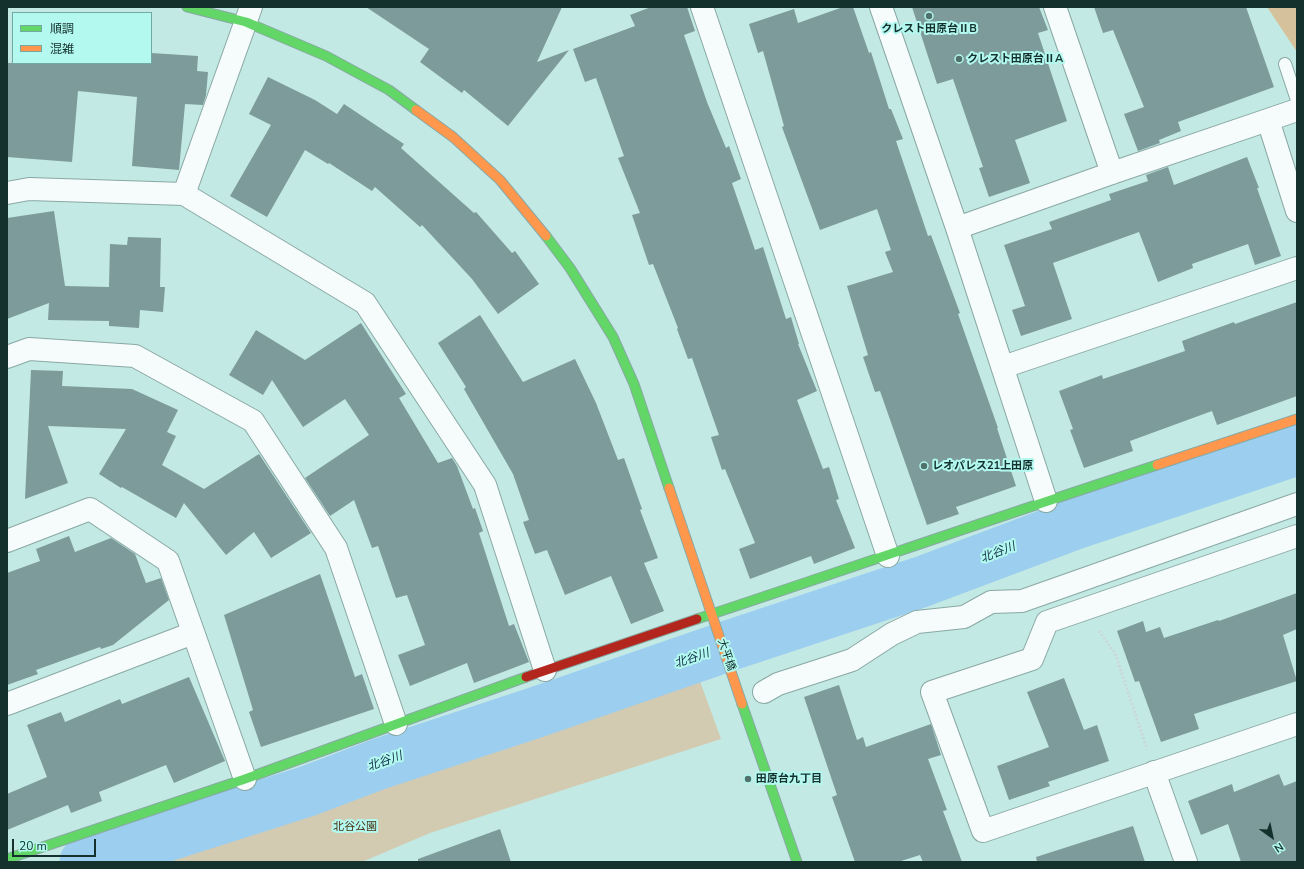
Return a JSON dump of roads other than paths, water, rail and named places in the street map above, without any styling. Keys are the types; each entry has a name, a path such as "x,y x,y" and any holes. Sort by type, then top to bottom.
{"street":[{"name":"大平橋","path":"187,7 249,14 390,90 453,137 500,180 534,220 570,268 613,337 634,384 797,862"},
{"path":"702,7 888,556"},
{"path":"881,7 957,228 1046,502"},
{"path":"1055,7 1112,173"},
{"path":"184,194 249,14"},
{"path":"957,228 1297,110"},
{"path":"1268,120 1297,211"},
{"path":"7,193 29,189 184,194 365,303 485,485 545,670"},
{"path":"1003,367 1297,268"},
{"path":"7,357 29,349 135,356 253,421 336,548 396,724"},
{"path":"7,859 245,779 545,670 1297,419"},
{"path":"764,692 778,684 852,660 892,634 917,622 964,617 991,602 1022,601 1297,504"},
{"path":"7,541 90,509 168,561 245,779"},
{"path":"1297,536 1047,622 1032,659 932,692 983,831 1297,724"},
{"path":"7,704 193,633"},
{"path":"1154,772 1186,862"}],"lane":[{"path":"1285,64 1297,100"}],"waterway":[{"name":"北谷川","path":"85,862 308,791 379,764 921,582 1078,523 1297,450"}],"place":[{"name":"クレスト田原台ⅡB","path":"929,16"},
{"name":"クレスト田原台ⅡA","path":"959,59"},
{"name":"レオパレス21上田原","path":"924,466"},
{"name":"田原台九丁目","path":"748,779"}],"park label":[{"name":"北谷公園","path":"355,827"}]}
